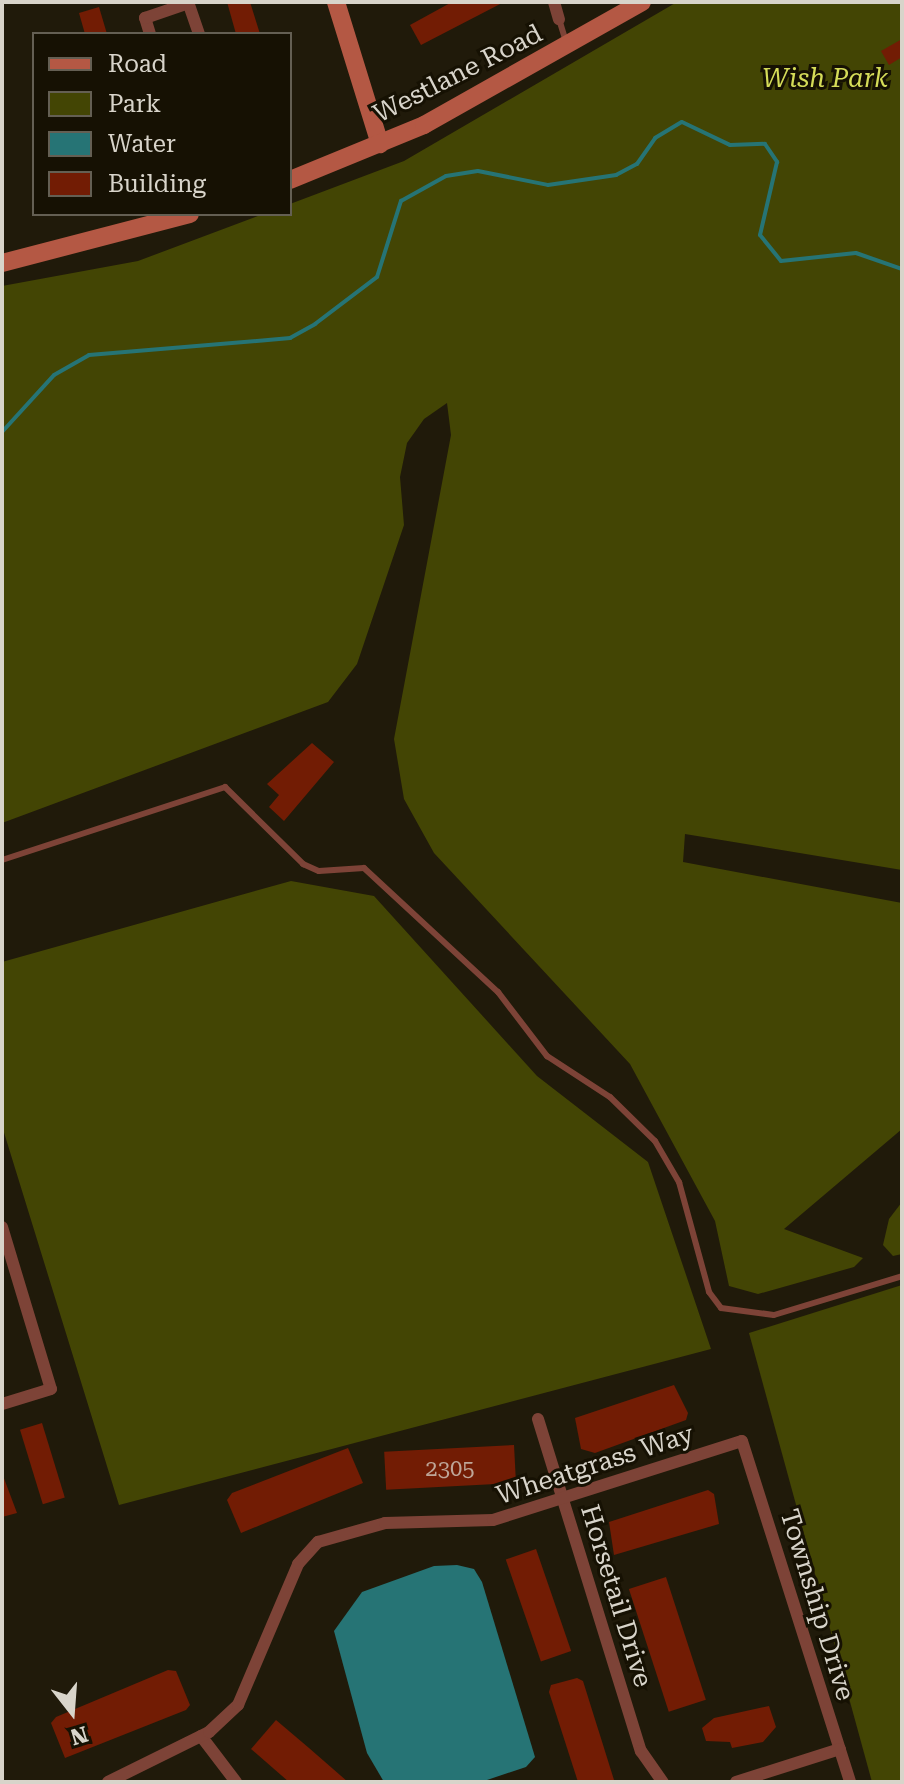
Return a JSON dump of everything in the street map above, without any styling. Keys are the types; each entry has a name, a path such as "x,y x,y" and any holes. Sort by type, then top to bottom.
{"main road":[{"path":"336,2 380,144"},
{"name":"Westlane Road","path":"292,179 380,144 568,47 642,2"},
{"path":"2,263 182,216"}],"street":[{"path":"554,2 559,19"},
{"path":"149,32 145,18 189,3 198,32"},
{"path":"2,1227 51,1389 2,1404"},
{"name":"Horsetail Drive","path":"538,1419 641,1751 663,1782"},
{"name":"Wheatgrass Way","path":"108,1782 201,1736 238,1705 298,1564 318,1542 385,1523 493,1520 742,1441"},
{"name":"Township Drive","path":"742,1441 850,1782"},
{"path":"201,1736 236,1782"},
{"path":"736,1782 840,1749"}],"lane":[{"path":"559,19 568,47"},
{"path":"2,860 225,787 303,864 319,871 364,868 498,992 547,1056 610,1097 648,1133 679,1182 709,1292 721,1308 774,1315 902,1276"}],"green space":[{"name":"Wish Park","path":"677,2 902,2 902,870 685,834 683,862 902,903 902,1129 784,1229 863,1258 854,1267 758,1294 729,1286 715,1221 630,1064 434,853 404,799 394,739 451,435 447,403 424,419 407,443 400,477 404,525 357,664 328,702 2,823 2,286 138,261 258,216 292,216 292,203 404,161"},
{"path":"291,881 374,896 537,1076 648,1162 711,1349 119,1505 2,1126 2,962"},
{"path":"902,1202 902,1254 893,1256 883,1245 889,1219"},
{"path":"902,1285 902,1782 872,1782 749,1333"}],"water":[{"path":"457,1565 474,1569 482,1582 535,1757 526,1767 481,1782 384,1782 367,1753 334,1631 362,1592 434,1566"}],"building":[{"path":"227,2 250,2 259,32 235,32"},
{"path":"452,2 504,2 421,45 410,25"},
{"path":"99,7 106,32 84,32 79,13"},
{"path":"902,39 902,57 889,65 881,51"},
{"path":"312,743 334,762 284,821 269,807 279,795 267,784"},
{"path":"674,1385 688,1413 686,1420 595,1453 581,1449 575,1418"},
{"path":"42,1423 65,1498 43,1504 20,1430"},
{"path":"514,1445 516,1483 386,1490 384,1452"},
{"path":"348,1448 363,1483 241,1533 227,1500 232,1493"},
{"path":"2,1473 17,1513 2,1517"},
{"path":"708,1490 714,1494 719,1524 614,1555 609,1522"},
{"path":"536,1549 571,1651 541,1662 506,1559"},
{"path":"666,1577 706,1700 669,1712 629,1589"},
{"path":"168,1670 176,1671 190,1705 186,1710 65,1758 51,1723 56,1717"},
{"path":"577,1678 583,1681 614,1780 578,1782 549,1692 551,1685"},
{"path":"769,1706 776,1727 763,1742 732,1748 730,1742 706,1741 702,1728 714,1718"},
{"path":"276,1720 348,1782 289,1782 251,1749"}],"waterway":[{"path":"2,432 54,375 89,355 290,338 315,324 377,277 401,201 446,176 478,171 548,185 616,175 637,164 655,138 682,122 730,145 765,144 777,162 760,235 781,261 856,253 902,269"}]}
